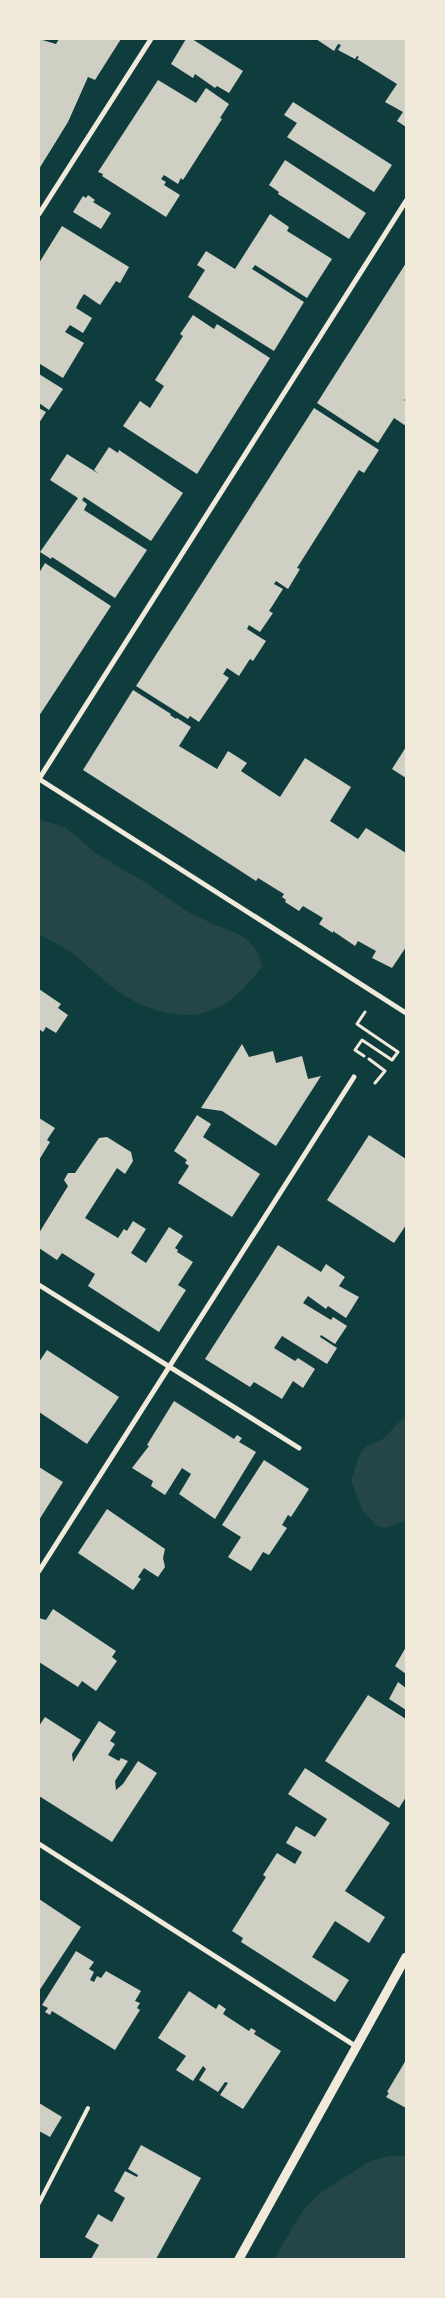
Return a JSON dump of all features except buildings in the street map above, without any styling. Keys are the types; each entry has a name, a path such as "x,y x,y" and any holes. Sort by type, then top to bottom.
{"street":[{"path":"39,214 151,39"},
{"path":"406,201 39,779 406,1013"},
{"path":"39,1571 354,1077"},
{"path":"39,1285 299,1448"},
{"path":"39,1844 357,2047"},
{"path":"239,2259 406,1957"}],"lane":[{"path":"39,2203 88,2108"}],"path":[{"path":"357,1052 354,1050 362,1040 392,1060 398,1052 357,1024 367,1010"},
{"path":"372,1062 382,1068"}],"shaded area":[{"path":"39,819 66,828 97,854 143,881 188,912 238,934 249,941 258,953 262,967 233,998 203,1013 187,1015 170,1014 154,1010 124,995 68,951 39,935"},
{"path":"406,1415 406,1520 387,1528 377,1526 363,1511 351,1481 360,1453 368,1445 383,1439"},
{"path":"389,2156 406,2156 406,2259 274,2259 303,2210 319,2194 370,2161"}]}
